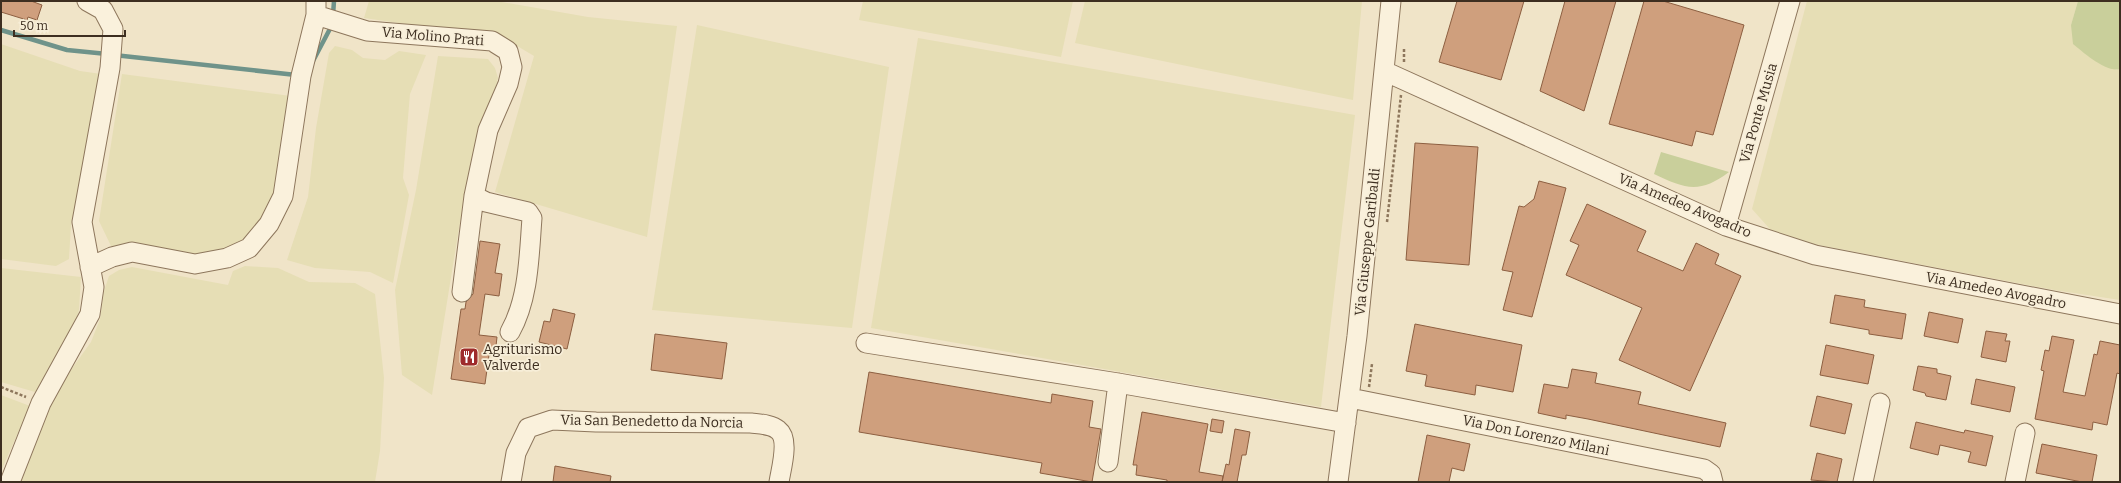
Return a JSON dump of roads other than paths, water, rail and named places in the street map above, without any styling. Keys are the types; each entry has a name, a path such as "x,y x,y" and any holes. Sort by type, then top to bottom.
{"street":[{"path":"10,482 41,403 90,314 94,287 82,222 110,68 112,29 103,10 87,1"},
{"name":"Via Giuseppe Garibaldi","path":"1338,482 1350,398 1391,1"},
{"name":"Via Ponte Musia","path":"1726,226 1790,1"},
{"path":"90,267 112,257 132,252 195,264 227,258 249,248 270,224 283,196 301,76 316,8"},
{"name":"Via Molino Prati","path":"316,8 367,31 492,41 508,51 512,67 488,130 474,196 462,292"},
{"name":"Via Amedeo Avogadro","path":"1384,71 1726,226 1815,255 2120,314"},
{"path":"474,196 486,202 528,212 532,218 525,292 516,320 510,332"},
{"path":"866,343 1118,383 1346,423"},
{"path":"1108,462 1118,383"},
{"name":"Via Don Lorenzo Milani","path":"1350,398 1704,469 1711,474 1713,482"},
{"path":"1863,482 1880,403"},
{"name":"Via San Benedetto da Norcia","path":"511,482 516,453 528,428 552,420 596,422 751,422 769,425 778,429 782,435 784,450 779,482"},
{"path":"2015,482 2025,433"}],"waterway":[{"path":"333,15 334,1"},
{"path":"313,61 332,25"},
{"path":"1,30 67,50 107,54"},
{"path":"114,55 296,75"}],"place":[{"name":"Agriturismo Valverde","path":"469,357"}]}
